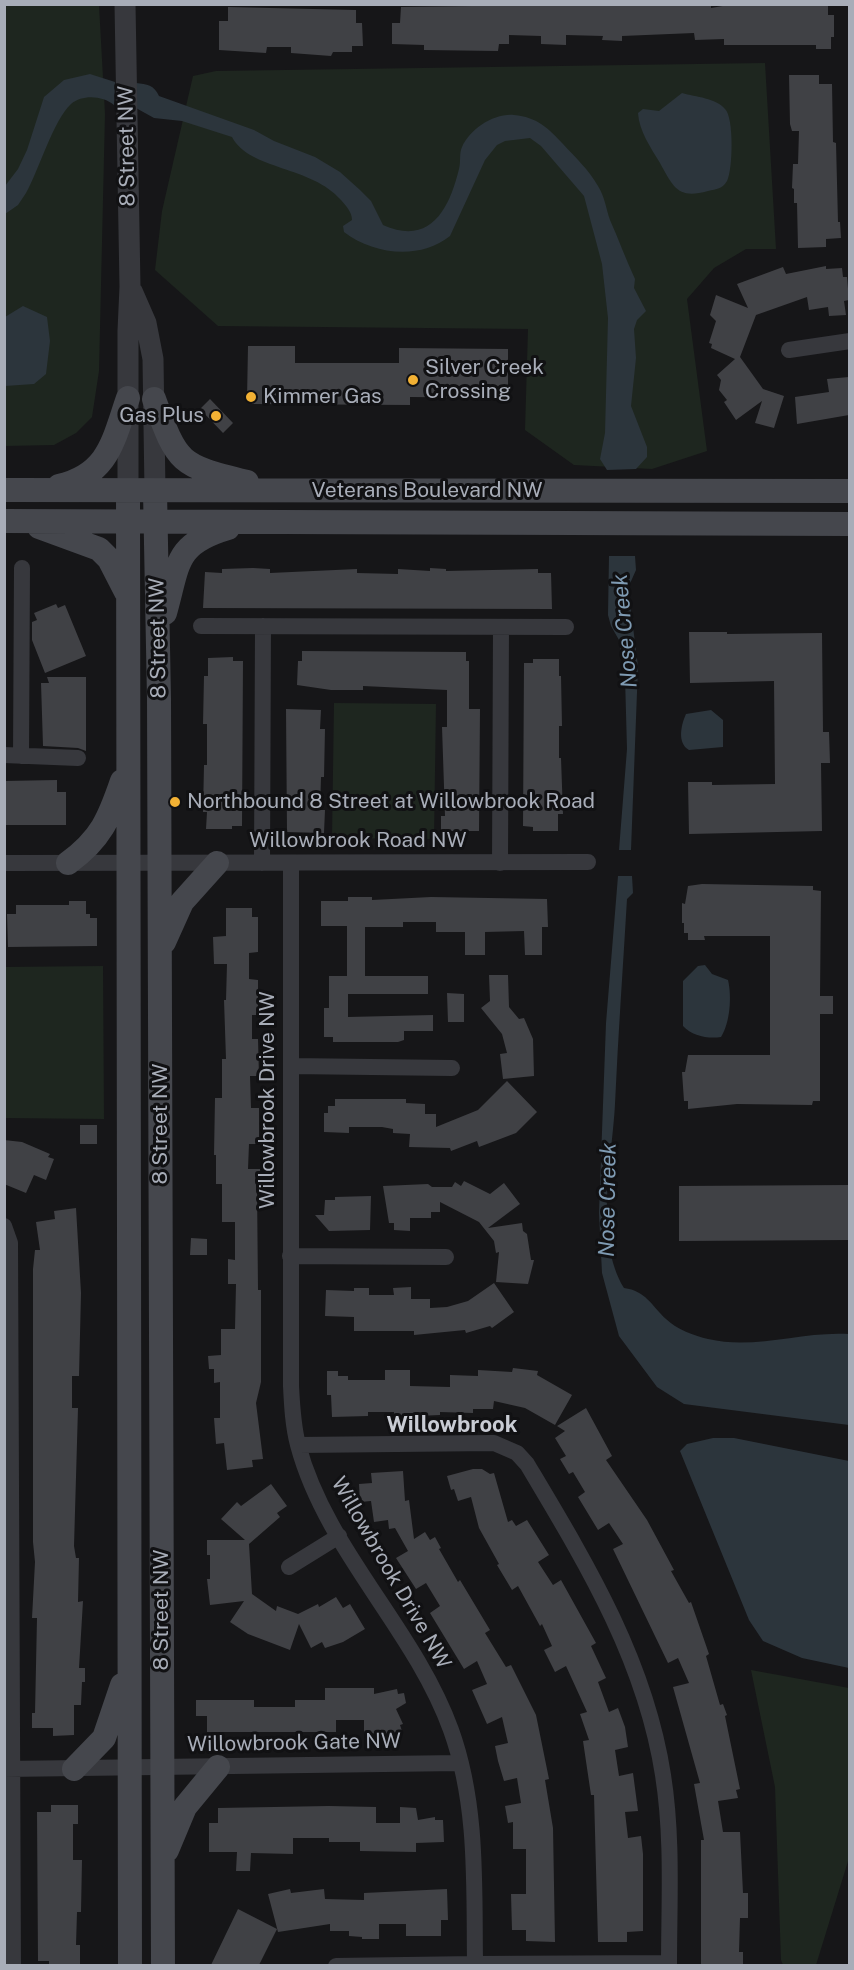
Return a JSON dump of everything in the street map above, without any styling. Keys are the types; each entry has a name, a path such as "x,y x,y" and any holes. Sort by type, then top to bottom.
{"main road":[{"path":"41,490 80,481 100,465 110,449 128,398"},
{"path":"154,399 171,446 185,461 205,472 284,492"},
{"name":"Veterans Boulevard NW","path":"4,490 849,491"},
{"name":"8 Street NW","path":"128,490 130,1965"},
{"name":"8 Street NW","path":"155,491 160,953 163,1965"},
{"path":"14,521 99,549 110,559 128,596"},
{"name":"Veterans Boulevard NW","path":"14,521 849,524"},
{"path":"158,638 180,558 189,546 202,536 249,522"},
{"path":"68,863 86,850 106,826 128,762"},
{"path":"160,953 182,902 217,863"},
{"path":"74,1768 104,1738 110,1727 130,1656"},
{"path":"162,1861 185,1807 218,1767"}],"street":[{"name":"8 Street NW","path":"124,4 130,287 128,490"},
{"name":"8 Street NW","path":"130,287 146,323 153,359 155,491"},
{"path":"789,350 849,341"},
{"path":"22,568 13,755 78,758"},
{"path":"201,626 566,627"},
{"path":"262,863 263,626"},
{"path":"500,863 501,627"},
{"name":"Willowbrook Road NW","path":"4,863 588,862"},
{"name":"Willowbrook Drive NW","path":"291,863 291,1386 298,1446 312,1485 339,1536 411,1648 435,1693 451,1731 468,1794 473,1831 475,1964"},
{"path":"291,1066 453,1068"},
{"path":"4,1226 10,1243 7,1407 9,1769 13,1965"},
{"path":"290,1256 446,1257"},
{"path":"298,1446 494,1443 517,1453 527,1464 611,1610 650,1715 662,1767 667,1812 669,1964 336,1965"},
{"path":"289,1567 339,1536"},
{"name":"Willowbrook Gate NW","path":"9,1769 460,1763"}],"shaded area":[{"path":"4,5 99,5 105,114 99,371 92,417 76,433 54,445 5,446"},
{"path":"765,63 776,249 746,249 714,268 687,299 707,451 652,469 574,465 525,430 528,329 218,326 155,270 162,211 193,76 216,71"},
{"path":"334,703 436,704 434,839 332,838"},
{"path":"103,966 104,1119 5,1118 5,967"},
{"path":"751,1670 849,1688 849,1858 816,1965 783,1965 781,1960 775,1787"}],"water":[{"path":"90,74 115,82 114,105 93,97 71,104 58,122 26,193 18,205 5,214 5,186 18,169 27,150 44,97 64,80"},
{"path":"136,83 150,86 159,96 254,130 274,141 315,157 340,172 371,201 383,225 399,230 413,231 425,227 443,210 455,184 462,147 477,128 506,115 522,116 542,124 582,164 600,190 635,279 634,288 646,311 637,320 634,329 636,358 631,406 647,447 647,457 636,469 607,470 600,459 605,433 608,318 602,264 584,196 541,146 530,138 505,141 497,145 485,160 450,236 438,244 411,251 383,250 356,240 344,232 343,226 352,220 350,212 329,189 314,180 252,156 240,148 232,137 182,121 154,118 136,108"},
{"path":"682,93 716,102 728,114 732,144 729,175 727,181 719,188 690,194 678,190 669,179 643,133 638,113 643,109 659,111"},
{"path":"23,306 47,317 50,341 46,374 34,384 5,386 5,317"},
{"name":"Nose Creek","path":"609,556 635,556 636,570 628,588 638,666 631,850 619,850 627,749 625,677 619,640 608,615"},
{"path":"711,710 723,720 723,747 689,750 681,738 686,714"},
{"path":"618,876 632,876 633,893 627,899 607,1199 607,1223 615,1268 624,1288 643,1295 675,1326 703,1338 743,1342 849,1334 849,1425 684,1404 657,1387 619,1336 602,1273 599,1213 606,1023"},
{"path":"705,965 712,974 728,980 729,1010 721,1037 701,1036 683,1026 683,981 698,966"},
{"path":"713,1438 734,1438 849,1461 849,1668 802,1658 763,1641 749,1620 680,1451 687,1444"}],"building":[{"path":"711,4 711,8 734,4 828,4 828,15 834,15 834,37 831,37 831,49 816,49 816,45 724,45 724,39 695,40 694,33 622,36 622,41 602,40 603,36 566,35 566,45 541,44 541,36 509,35 509,44 499,44 498,51 424,50 424,45 392,44 392,23 400,23 401,7"},
{"path":"228,7 356,10 356,23 362,23 363,46 352,46 352,52 333,52 331,56 291,53 291,47 267,47 266,53 219,50 219,21 228,21"},
{"path":"789,75 819,75 819,84 832,84 833,142 836,143 838,222 840,222 841,238 826,239 826,247 798,248 797,203 794,203 794,189 792,188 793,164 798,164 799,131 792,131 790,124"},
{"path":"826,266 826,269 842,268 843,277 847,277 849,300 844,301 846,315 829,316 828,307 809,310 807,297 756,315 740,357 763,389 784,396 774,428 755,423 762,401 736,420 724,402 727,400 719,390 721,380 717,375 735,359 711,348 712,344 709,343 716,321 710,315 716,295 748,308 737,284 783,267 786,274"},
{"name":"Silver Creek Crossing","path":"248,346 295,346 295,363 399,363 399,348 508,349 508,398 410,397 410,405 252,404 247,399"},
{"path":"849,377 849,415 797,424 795,397 829,392 827,379"},
{"name":"Gas Plus","path":"210,399 233,423 223,433 200,409"},
{"path":"430,568 446,569 446,571 538,569 538,573 551,573 552,609 203,608 205,572 222,573 222,569 270,569 270,573 357,569 357,573 398,574 398,569 430,571"},
{"path":"56,604 58,608 65,605 86,656 45,673 32,640 32,622 37,620 34,613"},
{"path":"689,632 822,633 823,732 829,732 830,763 821,763 822,831 689,834 688,782 712,782 712,785 775,784 774,681 690,683"},
{"path":"302,651 466,652 466,661 469,661 469,709 480,709 479,831 441,831 441,816 445,816 442,727 447,727 447,690 363,686 363,690 331,690 297,685 298,661 302,661"},
{"path":"233,657 233,661 243,661 242,826 232,826 232,829 206,829 207,812 203,812 204,765 207,765 207,724 203,724 204,676 208,676 208,658"},
{"path":"533,659 559,659 562,726 559,726 559,758 561,758 563,814 558,814 558,831 533,831 533,827 523,826 524,663 533,663"},
{"path":"47,677 86,677 86,751 78,748 43,746 41,683 49,683"},
{"path":"286,709 321,710 320,729 325,729 324,777 321,777 320,810 325,810 324,833 287,832"},
{"path":"57,780 57,792 66,792 66,825 4,825 4,781"},
{"path":"702,884 813,886 813,890 821,891 820,996 833,996 833,1014 820,1014 820,1101 813,1101 812,1105 737,1104 688,1109 688,1101 684,1101 682,1072 685,1072 688,1055 770,1055 770,936 704,936 705,940 688,940 688,933 684,933 684,923 682,923 682,903 685,904 688,886"},
{"path":"348,897 372,897 372,900 431,897 547,899 548,927 542,927 542,955 525,955 524,931 485,932 485,955 465,955 465,932 436,932 436,922 403,922 403,927 365,927 365,976 428,976 428,994 348,994 348,1017 433,1015 433,1031 404,1031 404,1040 398,1042 333,1042 333,1037 324,1037 324,1008 329,1008 329,976 347,976 347,926 321,926 321,901 348,901"},
{"path":"69,901 86,901 86,914 90,914 90,918 97,918 97,946 8,947 7,914 16,914 16,905 69,905"},
{"path":"226,908 252,908 252,917 258,917 258,952 249,953 249,979 258,980 258,1015 252,1015 252,1039 258,1039 259,1076 250,1076 251,1108 259,1108 259,1144 249,1144 248,1169 260,1169 260,1187 257,1187 258,1290 261,1290 261,1382 256,1403 263,1459 252,1460 253,1467 227,1470 224,1443 216,1444 214,1418 220,1418 220,1382 214,1383 214,1369 209,1369 208,1356 221,1355 221,1329 235,1329 236,1284 228,1284 228,1259 235,1260 235,1222 222,1222 222,1184 216,1184 216,1155 214,1155 215,1098 222,1098 222,1059 226,1059 224,1000 226,1000 227,964 214,964 213,937 226,936"},
{"path":"489,975 508,975 509,1007 519,1019 524,1018 533,1039 534,1076 503,1079 500,1054 507,1053 502,1034 481,1008 490,1001"},
{"path":"447,993 464,994 464,1022 448,1022"},
{"path":"507,1081 537,1112 516,1133 479,1147 477,1141 451,1151 450,1148 409,1147 410,1134 393,1133 393,1129 382,1127 349,1127 349,1133 324,1132 324,1113 328,1113 328,1106 335,1106 335,1099 406,1099 406,1103 425,1104 425,1114 436,1114 436,1127 478,1110"},
{"path":"80,1125 97,1125 97,1144 80,1144"},
{"path":"4,1140 22,1142 50,1154 48,1157 54,1159 46,1180 34,1175 26,1193 4,1184"},
{"path":"464,1181 490,1194 504,1183 520,1204 488,1228 522,1223 523,1231 527,1234 531,1260 534,1260 528,1284 496,1282 499,1252 496,1253 494,1241 479,1222 440,1202 440,1212 431,1212 431,1218 410,1218 410,1231 394,1230 394,1223 389,1223 383,1186 428,1184 432,1187 452,1187 455,1182 461,1186"},
{"path":"849,1185 849,1240 679,1241 679,1186"},
{"path":"371,1196 370,1230 329,1231 315,1215 324,1215 325,1200 335,1200 335,1197"},
{"path":"76,1208 81,1293 79,1376 72,1376 72,1408 78,1408 74,1546 76,1558 79,1558 78,1602 83,1601 79,1668 85,1668 85,1682 82,1682 81,1705 74,1705 74,1735 53,1736 53,1728 32,1728 32,1713 35,1713 37,1618 32,1618 35,1562 33,1542 33,1269 35,1250 40,1250 36,1222 55,1219 54,1211"},
{"path":"191,1238 207,1239 207,1255 190,1255"},
{"path":"494,1283 514,1312 492,1328 490,1326 466,1333 465,1330 414,1335 414,1331 354,1331 354,1317 325,1316 326,1290 354,1291 354,1288 369,1288 369,1295 394,1295 393,1288 411,1287 411,1299 430,1299 430,1308 447,1307 468,1301"},
{"path":"513,1368 538,1371 537,1375 572,1395 555,1425 525,1408 494,1401 493,1409 473,1409 473,1413 440,1412 440,1415 394,1417 394,1412 368,1412 368,1416 332,1417 331,1395 327,1395 327,1371 338,1371 338,1376 348,1376 348,1380 385,1380 385,1370 410,1370 410,1386 450,1387 450,1375 478,1376 478,1370 512,1372"},
{"path":"586,1408 612,1456 606,1460 647,1520 674,1570 671,1571 689,1603 691,1602 709,1654 706,1656 720,1705 723,1704 727,1715 725,1716 740,1789 736,1790 738,1798 718,1801 723,1832 740,1832 743,1893 748,1893 748,1918 740,1918 739,1952 743,1952 743,1965 701,1965 701,1840 704,1840 694,1784 700,1783 673,1687 689,1683 678,1658 668,1663 613,1549 623,1544 609,1523 598,1530 578,1497 585,1492 573,1472 569,1474 560,1459 566,1456 555,1438 565,1431 557,1426"},
{"path":"473,1469 494,1473 508,1522 512,1520 516,1526 527,1520 549,1555 538,1562 553,1585 561,1580 596,1643 591,1646 606,1678 598,1682 609,1712 618,1708 625,1727 628,1747 615,1750 619,1776 633,1773 638,1811 625,1812 628,1838 641,1836 643,1854 643,1931 627,1932 627,1942 598,1942 594,1795 591,1795 583,1741 589,1740 580,1714 587,1712 566,1666 555,1672 544,1650 552,1646 542,1624 540,1626 518,1586 512,1590 497,1565 499,1564 479,1528 471,1497 458,1501 454,1489 451,1490 447,1476"},
{"path":"403,1471 405,1501 409,1500 414,1539 425,1532 430,1540 435,1537 441,1548 439,1549 458,1582 460,1580 490,1630 485,1633 506,1667 511,1665 536,1715 549,1779 545,1780 553,1828 555,1942 526,1941 526,1930 512,1930 511,1894 526,1894 526,1849 513,1849 513,1822 508,1823 505,1806 521,1803 517,1778 504,1781 498,1761 495,1746 508,1743 502,1717 487,1724 472,1690 487,1684 477,1661 464,1669 430,1613 440,1606 426,1583 416,1589 396,1558 408,1551 395,1528 389,1529 388,1520 374,1522 371,1501 360,1502 359,1484 372,1483 371,1473"},
{"path":"271,1484 287,1506 277,1513 280,1517 249,1544 252,1594 276,1611 277,1606 298,1614 318,1604 319,1607 336,1597 343,1608 350,1604 365,1629 343,1642 325,1648 322,1642 311,1648 299,1624 290,1650 248,1634 230,1622 244,1601 210,1605 207,1579 210,1579 210,1555 207,1555 207,1540 245,1540 221,1519 237,1502 241,1506"},
{"path":"325,1688 374,1688 374,1694 397,1689 398,1694 404,1693 406,1703 396,1709 403,1724 400,1725 402,1731 387,1734 364,1733 364,1720 336,1720 336,1732 207,1732 207,1716 196,1716 196,1700 254,1700 254,1707 295,1707 295,1700 325,1700"},
{"path":"51,1805 78,1805 78,1824 73,1824 73,1860 82,1860 81,1912 77,1912 76,1945 80,1945 80,1965 49,1965 49,1961 38,1961 37,1812 51,1812"},
{"path":"376,1807 376,1823 400,1823 400,1807 416,1808 418,1820 435,1817 435,1820 443,1820 444,1842 416,1843 416,1852 360,1851 360,1842 329,1842 329,1838 293,1838 293,1854 251,1853 250,1871 236,1871 237,1852 209,1852 209,1823 218,1823 218,1808"},
{"path":"290,1889 291,1893 324,1889 325,1899 364,1900 364,1893 447,1889 448,1920 441,1920 441,1936 406,1936 406,1924 379,1924 379,1939 349,1936 349,1931 330,1931 330,1924 278,1932 268,1894"},
{"path":"238,1909 277,1929 259,1965 211,1965"}],"place":[{"name":"Silver Creek Crossing","path":"413,380"},
{"name":"Kimmer Gas","path":"251,397"},
{"name":"Gas Plus","path":"216,416"},
{"name":"Northbound 8 Street at Willowbrook Road","path":"175,802"}],"district":[{"name":"Willowbrook","path":"452,1425"}]}
